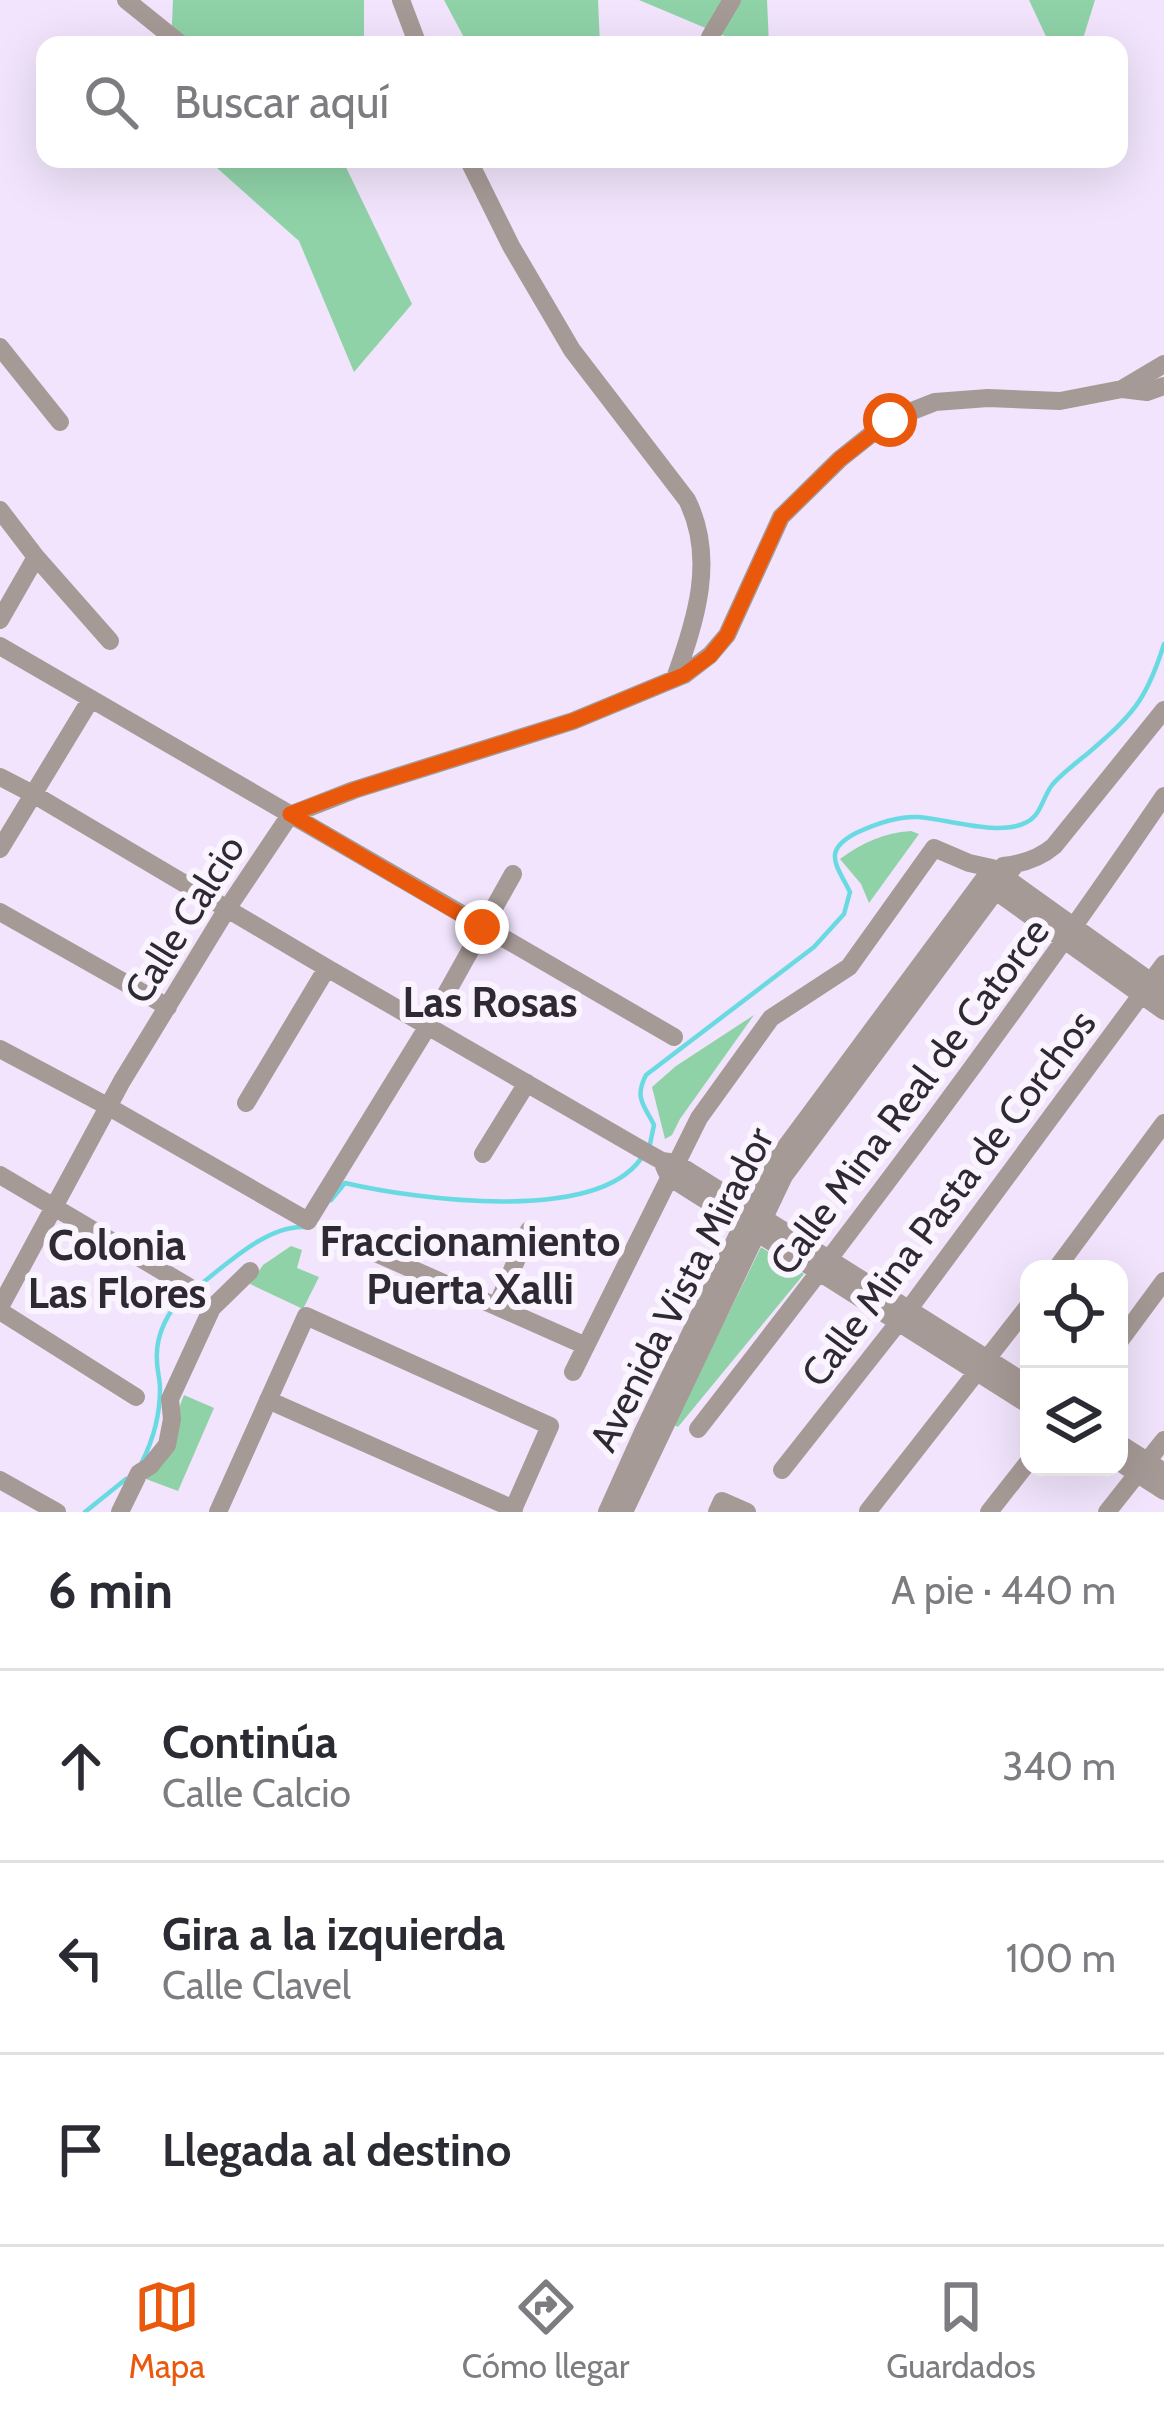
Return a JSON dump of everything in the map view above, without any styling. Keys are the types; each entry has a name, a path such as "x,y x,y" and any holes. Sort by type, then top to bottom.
{"street":[{"path":"401,0 415,36"},
{"path":"711,36 732,0"},
{"path":"135,2 172,36"},
{"path":"472,168 511,246 572,350 687,500 699,523 702,576 675,678"},
{"path":"0,347 61,422"},
{"path":"1122,389 1164,364"},
{"path":"1122,389 1147,392 1164,386"},
{"name":"Calle Calcio","path":"0,1309 109,1106 290,814 573,721 675,678 710,656 727,635 781,517 840,459 890,420 935,402 1060,401 1122,389"},
{"path":"0,510 110,641"},
{"path":"0,620 36,557"},
{"path":"0,646 674,1037"},
{"path":"0,849 91,699"},
{"path":"997,876 1054,846 1164,710"},
{"path":"0,777 637,1147 983,1366 1020,1397"},
{"name":"Calle Mina Real de Catorce","path":"698,1429 1070,934 1164,796"},
{"path":"574,1372 666,1165 771,1018 849,967 934,848 997,876 1070,934 1153,989 1164,1011"},
{"path":"0,1049 308,1221 428,1025 513,874"},
{"name":"Avenida Vista Mirador","path":"607,1512 650,1435 753,1221 875,1039 997,876"},
{"path":"0,912 168,1006"},
{"name":"Calle Mina Pasta de Corchos","path":"782,1470 1153,989 1164,964"},
{"path":"246,1103 327,968"},
{"path":"483,1154 527,1083"},
{"path":"1063,1260 1164,1123"},
{"path":"0,1175 188,1287"},
{"path":"496,1306 529,1230"},
{"path":"353,1244 586,1346"},
{"path":"120,1512 139,1473 167,1444 170,1400 212,1308 250,1271"},
{"path":"1128,1330 1164,1281"},
{"path":"0,1309 136,1397"},
{"path":"218,1512 268,1400 306,1316 550,1426 513,1511 268,1400"},
{"path":"868,1511 1020,1317"},
{"path":"983,1366 1020,1381"},
{"name":"Avenida Vista Mirador","path":"624,1512 650,1435"},
{"path":"1107,1512 1150,1469 1164,1440"},
{"path":"1150,1469 1164,1491"},
{"path":"989,1512 1020,1472"},
{"path":"0,1480 57,1512"},
{"path":"717,1512 722,1501 747,1512"}],"green space":[{"path":"173,0 364,0 364,36 171,36"},
{"path":"444,0 598,0 600,36 463,36"},
{"path":"639,0 767,0 769,36 725,36"},
{"path":"1029,0 1095,0 1084,36 1046,36"},
{"path":"217,168 346,168 412,304 354,372 299,241"},
{"path":"911,831 919,834 869,903 861,884 840,859 874,839"},
{"path":"754,1015 672,1135 665,1139 652,1087"},
{"path":"291,1246 302,1250 297,1268 319,1277 303,1309 250,1284 263,1265"},
{"path":"761,1247 804,1274 678,1427 674,1425"},
{"path":"184,1395 214,1408 178,1491 146,1479 170,1451"}],"waterway":[{"path":"650,1144 654,1125 641,1096 646,1075 814,947 844,914 850,892 835,852 845,840 902,818 989,828 1027,822 1056,781 1136,706 1164,644"},
{"path":"331,1200 345,1183 459,1200 549,1199 589,1191 622,1177 644,1154"},
{"path":"197,1287 261,1240 305,1227"},
{"path":"142,1462 159,1408 161,1333 174,1307 187,1294"},
{"path":"85,1512 126,1479"}],"district":[{"name":"Las Rosas","path":"490,1002"},
{"name":"Fraccionamiento Puerta Xalli","path":"470,1265"},
{"name":"Colonia Las Flores","path":"117,1269"}],"route":[{"path":"482,927 290,814 573,721 684,675 710,656 727,635 781,517 840,459 890,420"}]}
